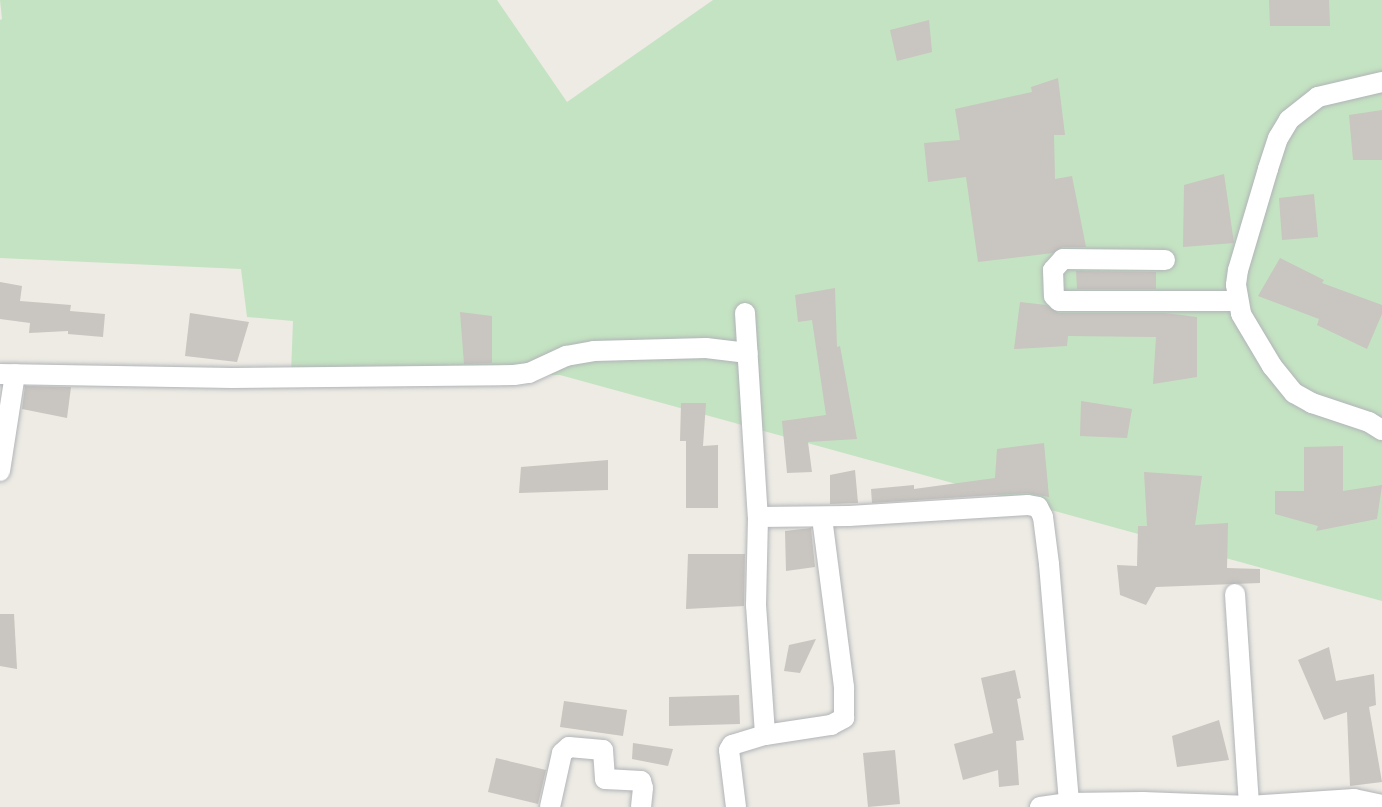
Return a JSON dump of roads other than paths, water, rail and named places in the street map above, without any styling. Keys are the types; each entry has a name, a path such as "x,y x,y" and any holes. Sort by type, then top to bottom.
{"street":[{"path":"1382,82 1318,97 1289,120 1278,138 1238,270 1238,302 1241,314 1252,336 1272,366 1294,393 1312,403 1368,422 1382,430"},
{"path":"1165,260 1063,259 1053,270 1054,296 1059,301 1238,302"},
{"path":"746,313 758,517 756,604 765,735"},
{"path":"0,471 8,374 232,378 514,375 529,373 566,356 594,351 706,348 748,353"},
{"path":"758,517 822,517 1031,505 1039,509 1049,564 1069,803"},
{"path":"736,807 730,747 736,742 831,725 844,718 844,687 822,517"},
{"path":"1235,594 1249,806"},
{"path":"550,807 562,753 567,747 603,750 605,779 641,781 641,807"},
{"path":"1040,807 1069,803 1249,806 1354,799 1382,805"}]}
